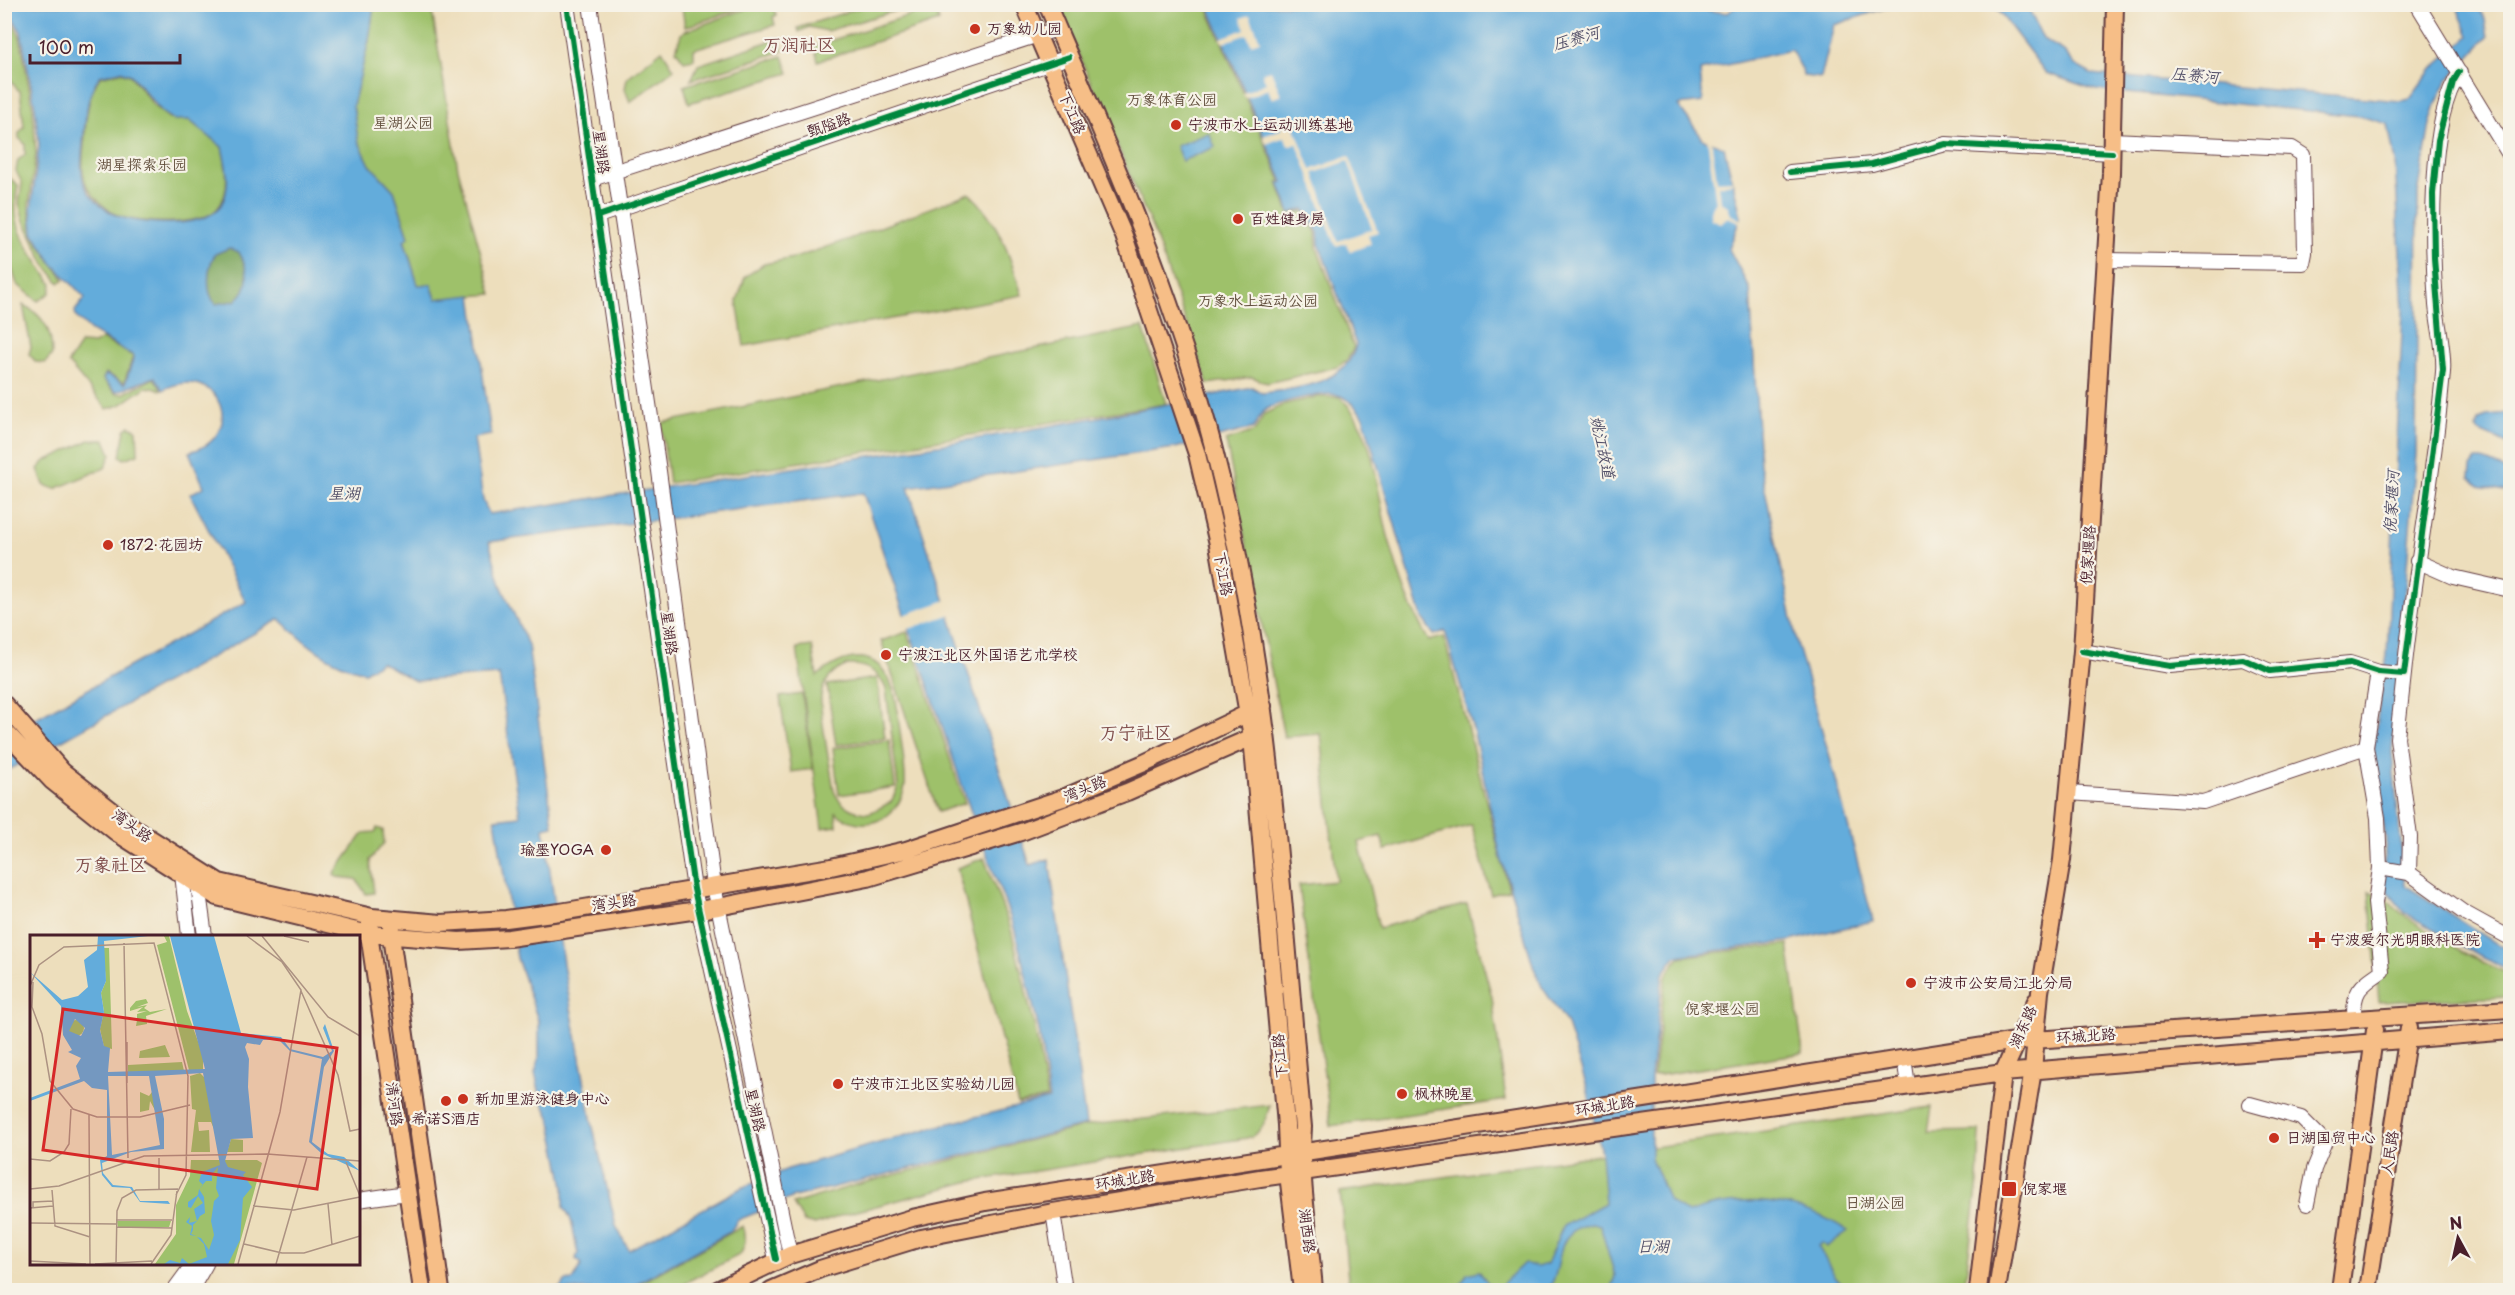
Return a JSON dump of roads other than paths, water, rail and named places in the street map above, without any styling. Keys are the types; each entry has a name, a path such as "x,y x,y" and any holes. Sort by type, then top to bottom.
{"main road":[{"name":"下江路","path":"1024,4 1124,236 1175,383 1195,446 1256,709"},
{"name":"下江路","path":"1047,4 1139,222 1193,378 1213,446 1235,542 1303,1127 1293,1155 1294,1173"},
{"name":"倪家堰路","path":"2040,992 2062,860 2082,651 2112,147 2115,4"},
{"name":"湾头路","path":"391,928 506,919 560,912 831,867 906,850 1018,814 1142,764 1256,709"},
{"name":"湾头路","path":"7,717 40,758 52,781 117,833 217,897 459,941 509,938 718,907 868,878 976,848 1024,831 1127,792 1259,734"},
{"name":"湾头路","path":"40,758 62,771 137,830 219,882 370,926"},
{"name":"清河路","path":"370,926 422,1290"},
{"name":"清河路","path":"391,928 441,1290"},
{"name":"湖东路","path":"1997,1290 2033,1070 2040,992"},
{"name":"湖东路","path":"1978,1290 2003,1073 2040,992"},
{"name":"环城北路","path":"717,1290 783,1257 912,1218 985,1202 1904,1058 2036,1039 2511,1009"},
{"name":"人民路","path":"2368,1290 2411,1016"},
{"name":"人民路","path":"2340,1290 2376,1017"},
{"name":"环城北路","path":"771,1290 820,1269 921,1238 1053,1212 1294,1173 2003,1073 2511,1031"},
{"name":"湖西路","path":"1294,1173 1302,1290"},
{"name":"湖西路","path":"1294,1173 1314,1290"}],"street":[{"name":"星湖路","path":"567,4 694,889 783,1257"},
{"name":"星湖路","path":"590,4 659,471 714,886 783,1257"},
{"path":"2417,4 2511,156"},
{"name":"甄隘路","path":"592,178 1057,29"},
{"name":"甄隘路","path":"598,216 1069,57"},
{"path":"2409,873 2410,837 2397,738 2417,561 2443,370 2436,303 2433,194 2438,140 2453,82 2459,72"},
{"path":"1790,172 1872,164 1947,144 2292,148 2303,155 2306,253 2303,263 2106,260"},
{"path":"603,257 627,253"},
{"path":"2417,561 2453,576 2511,591"},
{"path":"2082,651 2170,666 2243,659 2270,671 2350,663 2378,672 2403,674"},
{"path":"2354,1019 2353,1003 2360,987 2382,971 2375,903 2381,868 2378,818 2366,747 2378,672"},
{"path":"2069,793 2203,802 2366,747"},
{"path":"2381,868 2409,873 2463,912 2511,938"},
{"path":"182,874 189,935"},
{"path":"198,885 205,935"},
{"path":"1904,1058 1908,1085"},
{"path":"2250,1104 2301,1118 2325,1142 2314,1169 2307,1204"},
{"path":"360,1200 407,1193"},
{"path":"1053,1212 1065,1290"},
{"path":"174,1290 192,1265"},
{"path":"191,1290 205,1265"}],"water":[{"path":"1697,4 1705,10 1728,13 1736,5 1895,5 1834,25 1821,78 1803,76 1802,69 1791,50 1700,71 1703,102 1678,105 1703,139 1724,147 1741,216 1729,249 1750,289 1760,465 1797,643 1873,921 1790,941 1676,956 1663,974 1651,1077 1651,1158 1669,1201 1688,1213 1729,1203 1770,1202 1810,1212 1848,1231 1826,1247 1822,1243 1818,1246 1836,1278 1848,1290 1610,1290 1615,1276 1600,1225 1592,1223 1579,1228 1564,1241 1554,1280 1548,1290 1468,1290 1459,1287 1467,1274 1479,1271 1491,1287 1497,1289 1524,1263 1537,1267 1547,1264 1563,1226 1605,1203 1601,1153 1587,1087 1566,1022 1542,987 1534,968 1501,858 1474,733 1445,631 1434,635 1422,618 1364,419 1349,400 1341,396 1325,395 1302,398 1270,408 1264,411 1254,428 1175,448 908,487 1030,865 1049,859 1086,1125 794,1197 738,1220 730,1232 625,1290 555,1290 562,1287 565,1281 573,1280 582,1264 576,1259 578,1253 572,1224 564,1208 564,1186 550,1117 541,1099 535,1073 539,1059 539,1023 517,958 495,819 520,816 499,675 415,681 381,662 365,672 340,664 319,652 280,619 5,772 5,735 246,602 190,494 204,487 189,452 207,444 218,432 222,418 220,404 212,393 200,385 183,383 163,390 155,377 116,392 103,379 106,374 125,384 134,356 91,331 76,317 75,311 85,298 52,263 33,233 31,209 39,146 35,107 21,32 5,5 374,5 369,40 353,105 358,140 370,165 394,191 409,237 404,240 418,285 431,284 436,299 472,295 491,435 474,438 483,500 489,514 967,440 1252,387 1262,393 1290,389 1319,382 1332,376 1343,368 1356,344 1319,244 1318,232 1304,209 1290,213 1279,183 1283,182 1208,5","holes":["120,71 131,75 163,113 174,120 189,120 222,147 227,176 226,191 221,205 213,213 202,218 174,223 132,220 111,213 88,192 82,168 88,103 100,76","229,248 239,252 242,258 247,284 241,296 235,301 216,304 212,300 208,280 215,254","863,493 971,812 1014,927 1039,1030 1049,1099 938,1126 788,1169 741,1188 629,1250 616,1226 592,1123 564,970 544,828 553,826 528,645 501,585 489,542"]},
{"path":"1994,5 2027,5 2043,39 2064,51 2075,65 2091,74 2401,101 2410,99 2433,68 2469,36 2456,5 2477,5 2485,20 2488,37 2447,81 2436,104 2430,124 2418,194 2416,454 2392,752 2405,885 2510,952 2510,970 2479,956 2405,913 2382,884 2386,840 2374,765 2374,740 2387,655 2403,310 2395,162 2388,124 2359,116 2096,90 2046,73"},
{"path":"1209,133 1215,147 1182,161 1176,146"},
{"path":"2510,413 2510,445 2479,432 2476,428 2478,421 2488,415"},
{"path":"2476,460 2483,460 2510,471 2510,492 2479,486 2470,477 2471,467"}],"place":[{"name":"万象幼儿园","path":"975,29"},
{"name":"宁波市水上运动训练基地","path":"1176,125"},
{"name":"百姓健身房","path":"1238,219"},
{"name":"1872·花园坊","path":"108,545"},
{"name":"宁波江北区外国语艺术学校","path":"886,655"},
{"name":"瑜墨YOGA","path":"606,850"},
{"name":"宁波爱尔光明眼科医院","path":"2317,940"},
{"name":"宁波市公安局江北分局","path":"1911,983"},
{"name":"宁波市江北区实验幼儿园","path":"838,1084"},
{"name":"枫林晚星","path":"1402,1094"},
{"name":"新加里游泳健身中心","path":"463,1099"},
{"name":"希诺S酒店","path":"446,1101"},
{"name":"日湖国贸中心","path":"2274,1138"},
{"name":"倪家堰","path":"2009,1189"}],"district":[{"name":"万润社区","path":"799,45"},
{"name":"万宁社区","path":"1136,733"},
{"name":"万象社区","path":"111,865"}],"water label":[{"name":"压赛河","path":"1576,38"},
{"name":"压赛河","path":"2195,75"},
{"name":"姚江故道","path":"1603,447"},
{"name":"星湖","path":"344,493"},
{"name":"倪家堰河","path":"2391,502"},
{"name":"日湖","path":"1653,1246"}],"park label":[{"name":"万象体育公园","path":"1172,100"},
{"name":"星湖公园","path":"403,123"},
{"name":"湖星探索乐园","path":"142,165"},
{"name":"万象水上运动公园","path":"1258,301"},
{"name":"倪家堰公园","path":"1722,1009"},
{"name":"日湖公园","path":"1875,1203"}]}
